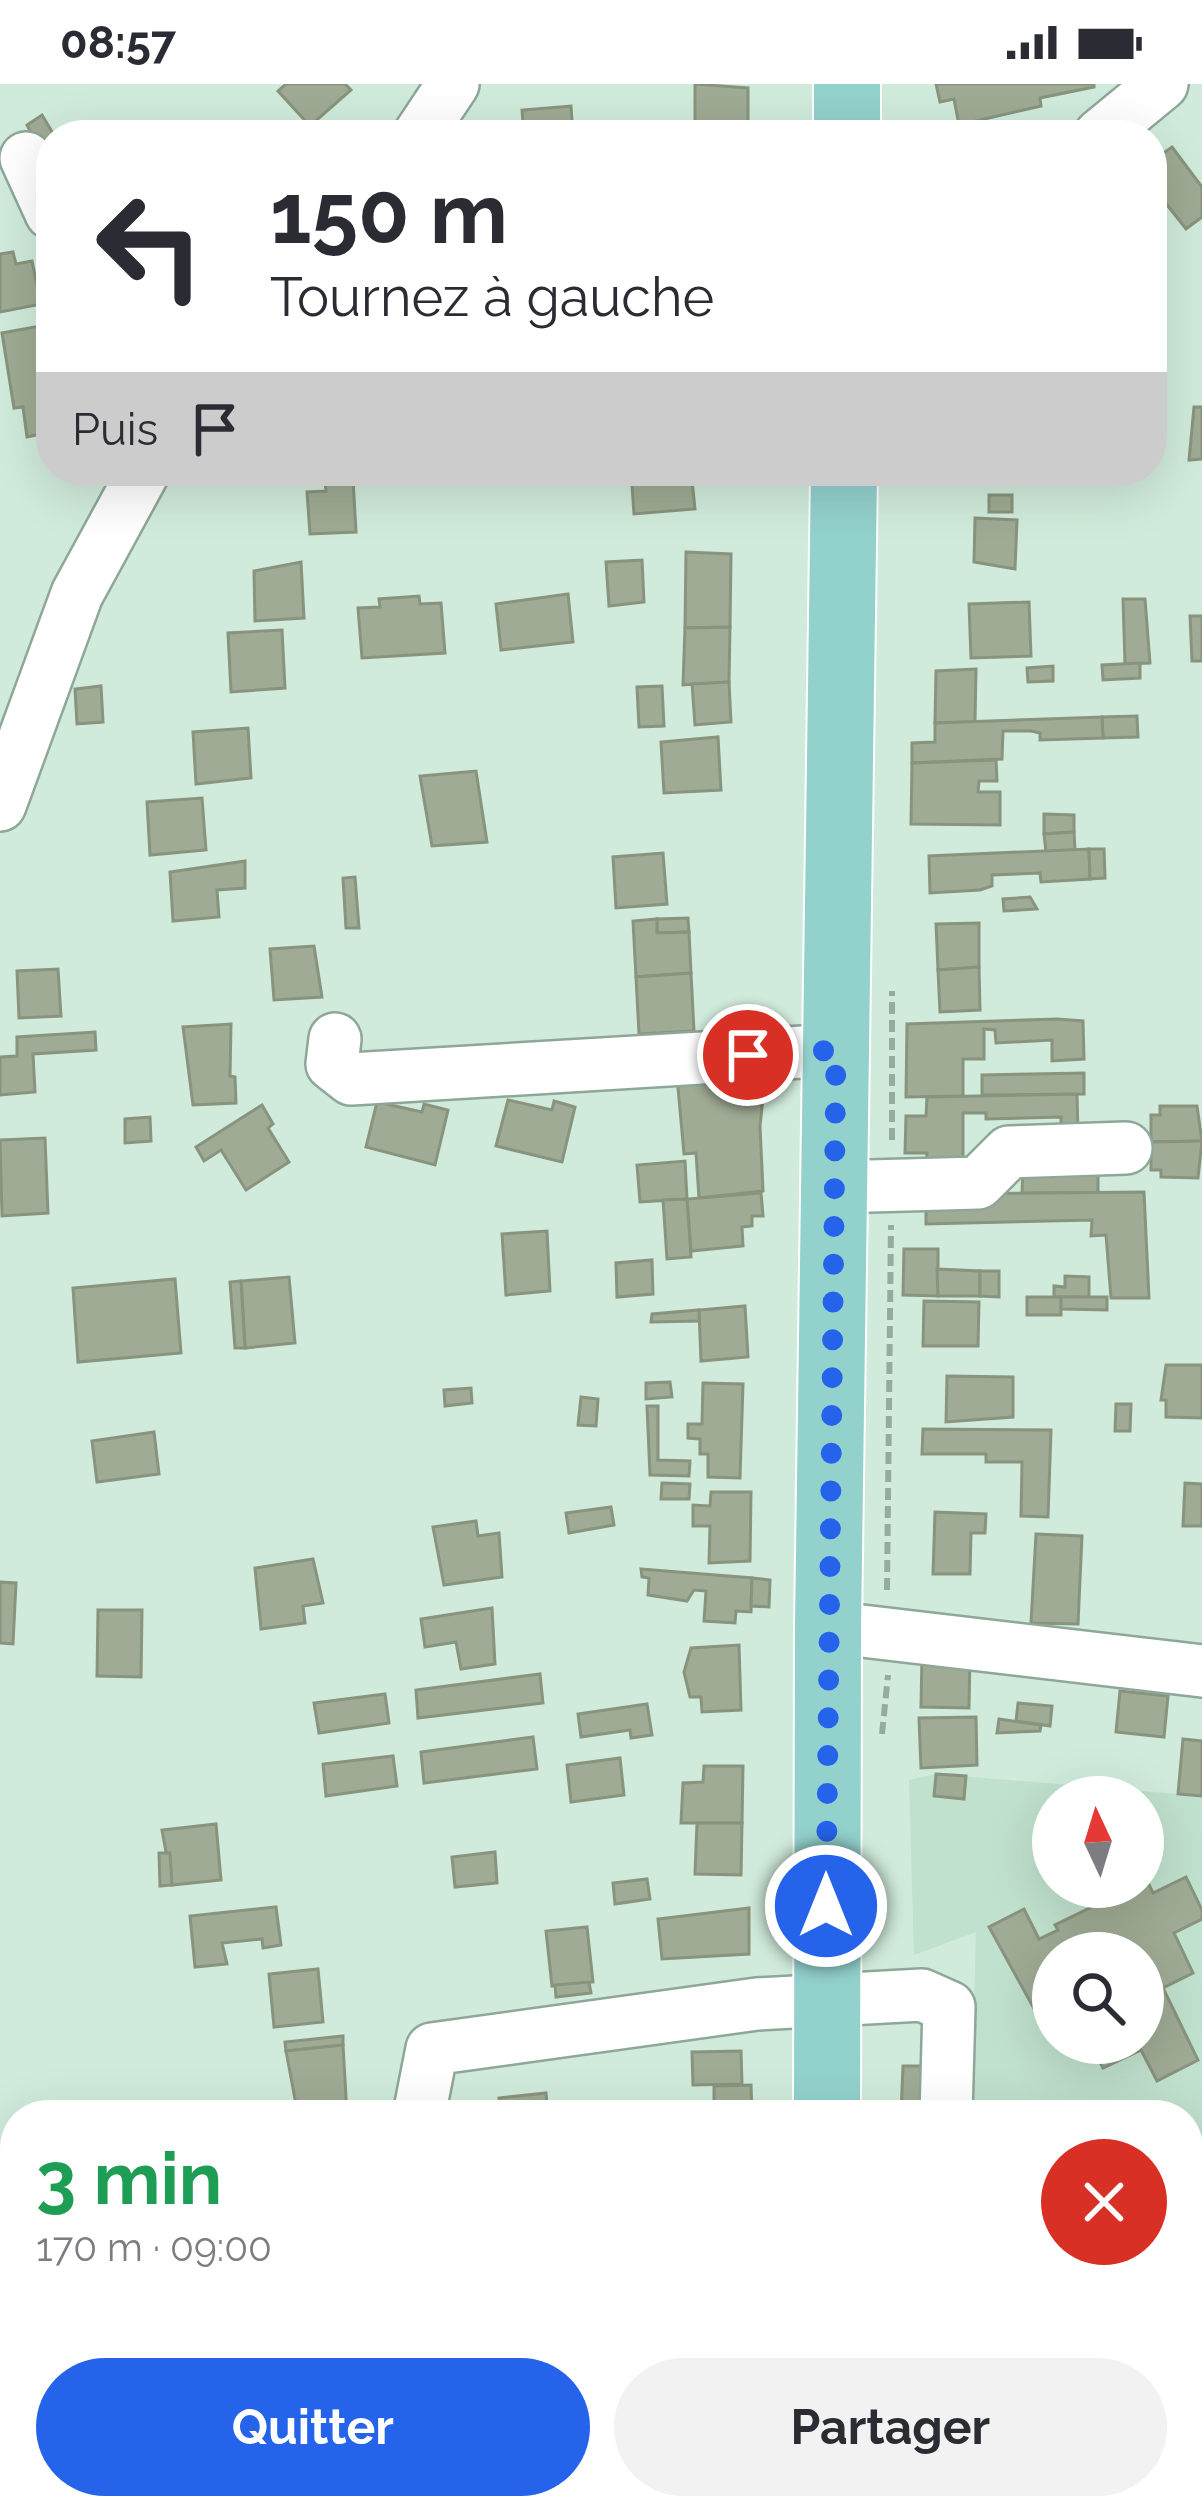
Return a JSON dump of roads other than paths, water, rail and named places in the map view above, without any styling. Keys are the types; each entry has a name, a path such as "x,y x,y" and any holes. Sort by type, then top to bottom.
{"main road":[{"path":"847,84 847,120"},
{"path":"827,2100 826,1999 857,1631 863,1187 836,1050 844,486"}],"street":[{"path":"429,120 453,84"},
{"path":"1118,120 1162,84"},
{"path":"26,158 36,180"},
{"path":"0,805 77,594 136,486"},
{"path":"335,1039 332,1064 351,1079 836,1050"},
{"path":"863,1187 978,1183 1009,1152 1126,1148"},
{"path":"857,1631 1202,1670"},
{"path":"422,2100 432,2049 826,1999 922,1994 949,2007 946,2100"}]}
